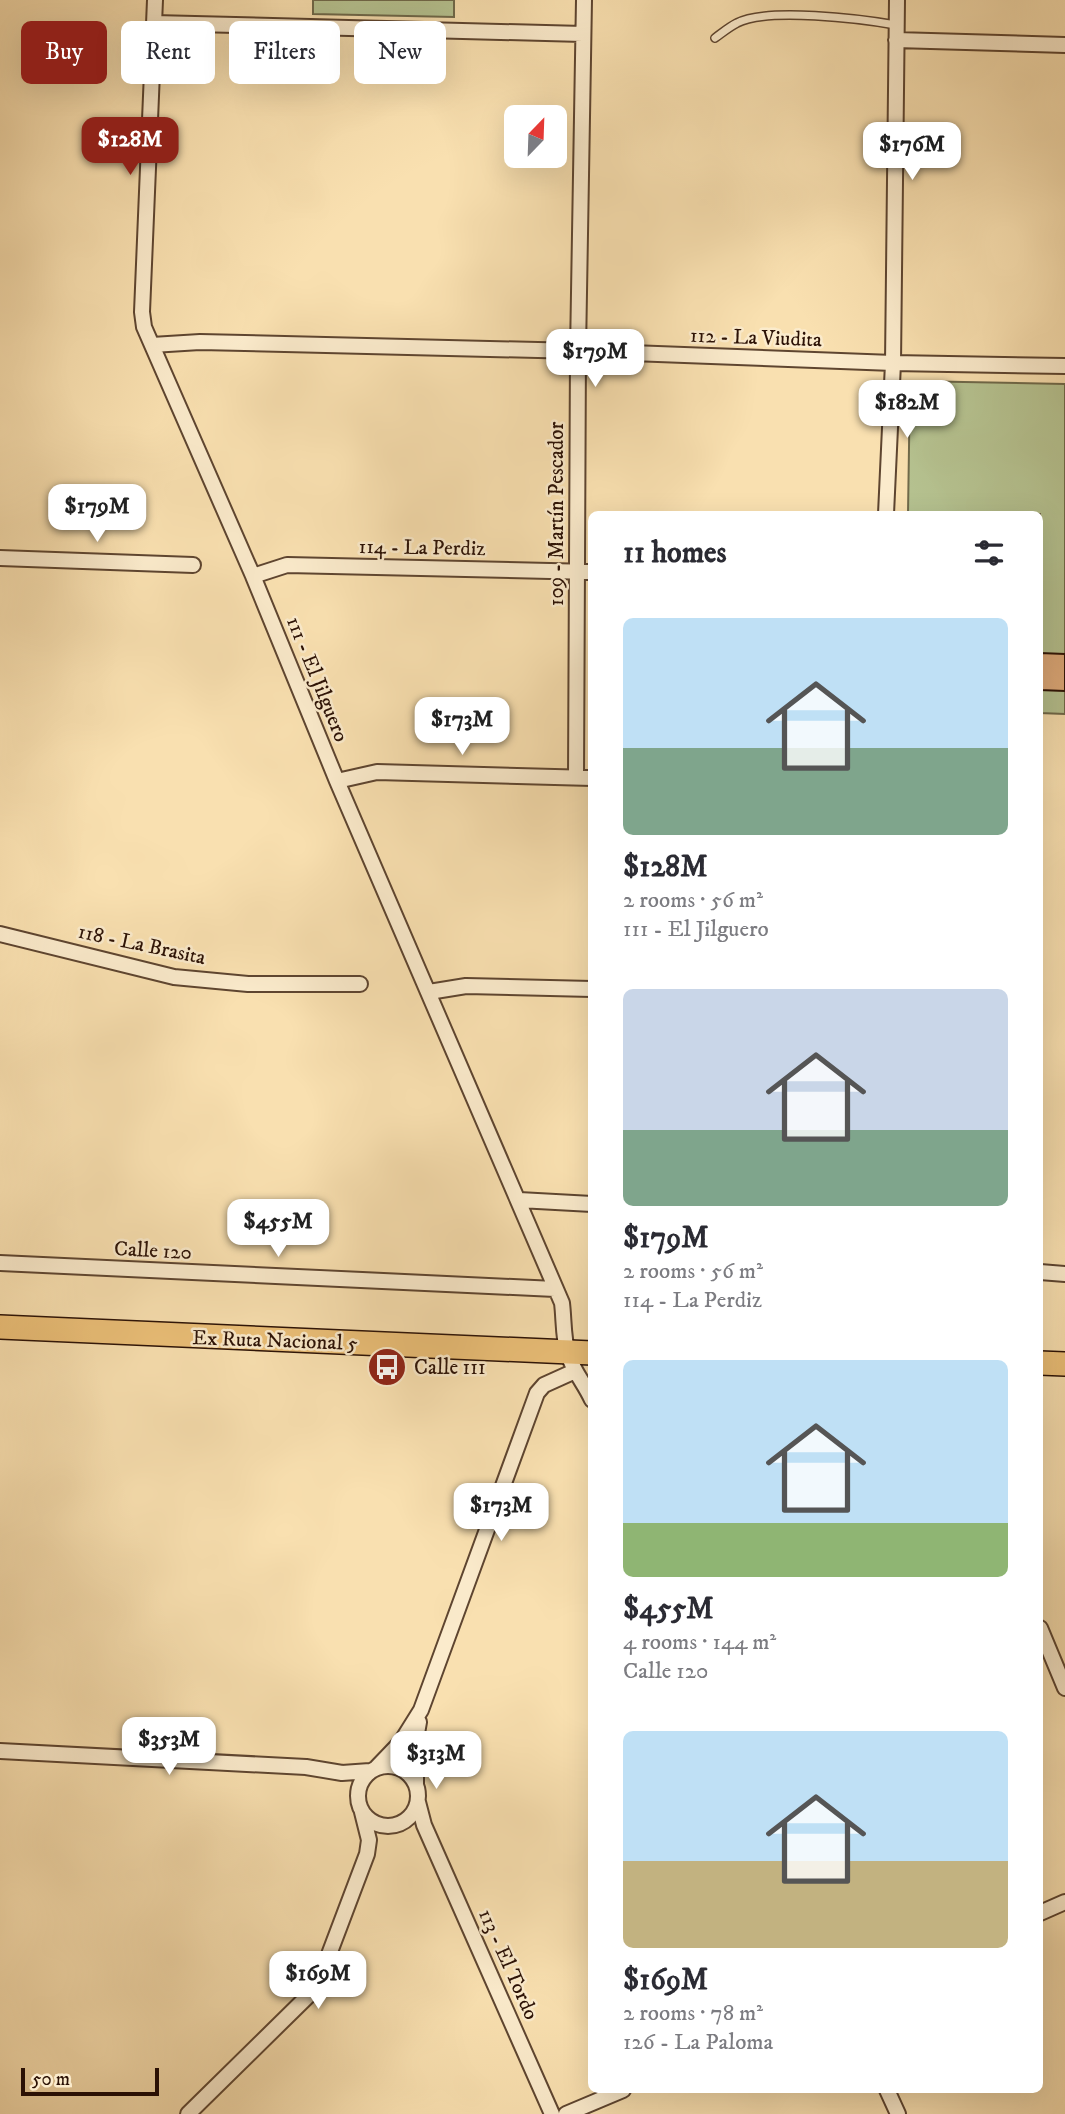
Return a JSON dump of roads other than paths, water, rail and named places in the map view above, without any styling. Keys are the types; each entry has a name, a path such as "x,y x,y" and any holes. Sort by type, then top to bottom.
{"main road":[{"name":"Ex Ruta Nacional 5","path":"0,1327 571,1362 588,1355"},
{"path":"1043,1363 1065,1364"}],"street":[{"name":"111 - El Jilguero","path":"154,21 155,0"},
{"name":"109 - Martín Pescador","path":"576,777 578,351 584,0"},
{"path":"886,511 893,363 897,0"},
{"path":"215,25 583,34"},
{"path":"896,33 1065,45"},
{"name":"111 - El Jilguero","path":"151,84 142,312 144,327 253,576 337,780 562,1303 571,1362 588,1393"},
{"name":"112 - La Viudita","path":"152,345 200,342 1065,366"},
{"path":"0,558 193,565"},
{"name":"114 - La Perdiz","path":"253,576 287,565 588,572"},
{"path":"337,780 377,772 588,778"},
{"name":"118 - La Brasita","path":"0,934 174,977 248,984 360,984"},
{"path":"429,992 466,986 588,989"},
{"path":"519,1200 588,1204"},
{"name":"Calle 120","path":"0,1263 555,1289"},
{"path":"1043,1272 1065,1274"},
{"path":"367,1854 377,1840 415,1810 418,1802 416,1739 421,1710 537,1393 571,1362"},
{"path":"1043,1635 1065,1688"},
{"path":"188,2114 309,1996 321,1973 367,1854 369,1840 359,1806 360,1783 401,1742 421,1710"},
{"path":"0,1751 306,1766 342,1773 396,1766 411,1776 416,1784"},
{"path":"342,1773 358,1791"},
{"name":"113 - El Tordo","path":"418,1802 427,1832 552,2114"},
{"path":"362,1812 376,1824 399,1824 427,1832"},
{"path":"1043,1912 1065,1902"},
{"path":"566,2114 616,2093"},
{"path":"888,2093 898,2114"}],"lane":[{"path":"715,38 739,22 769,16 852,18 896,33"}],"place":[{"name":"Calle 111","path":"387,1367"}]}
